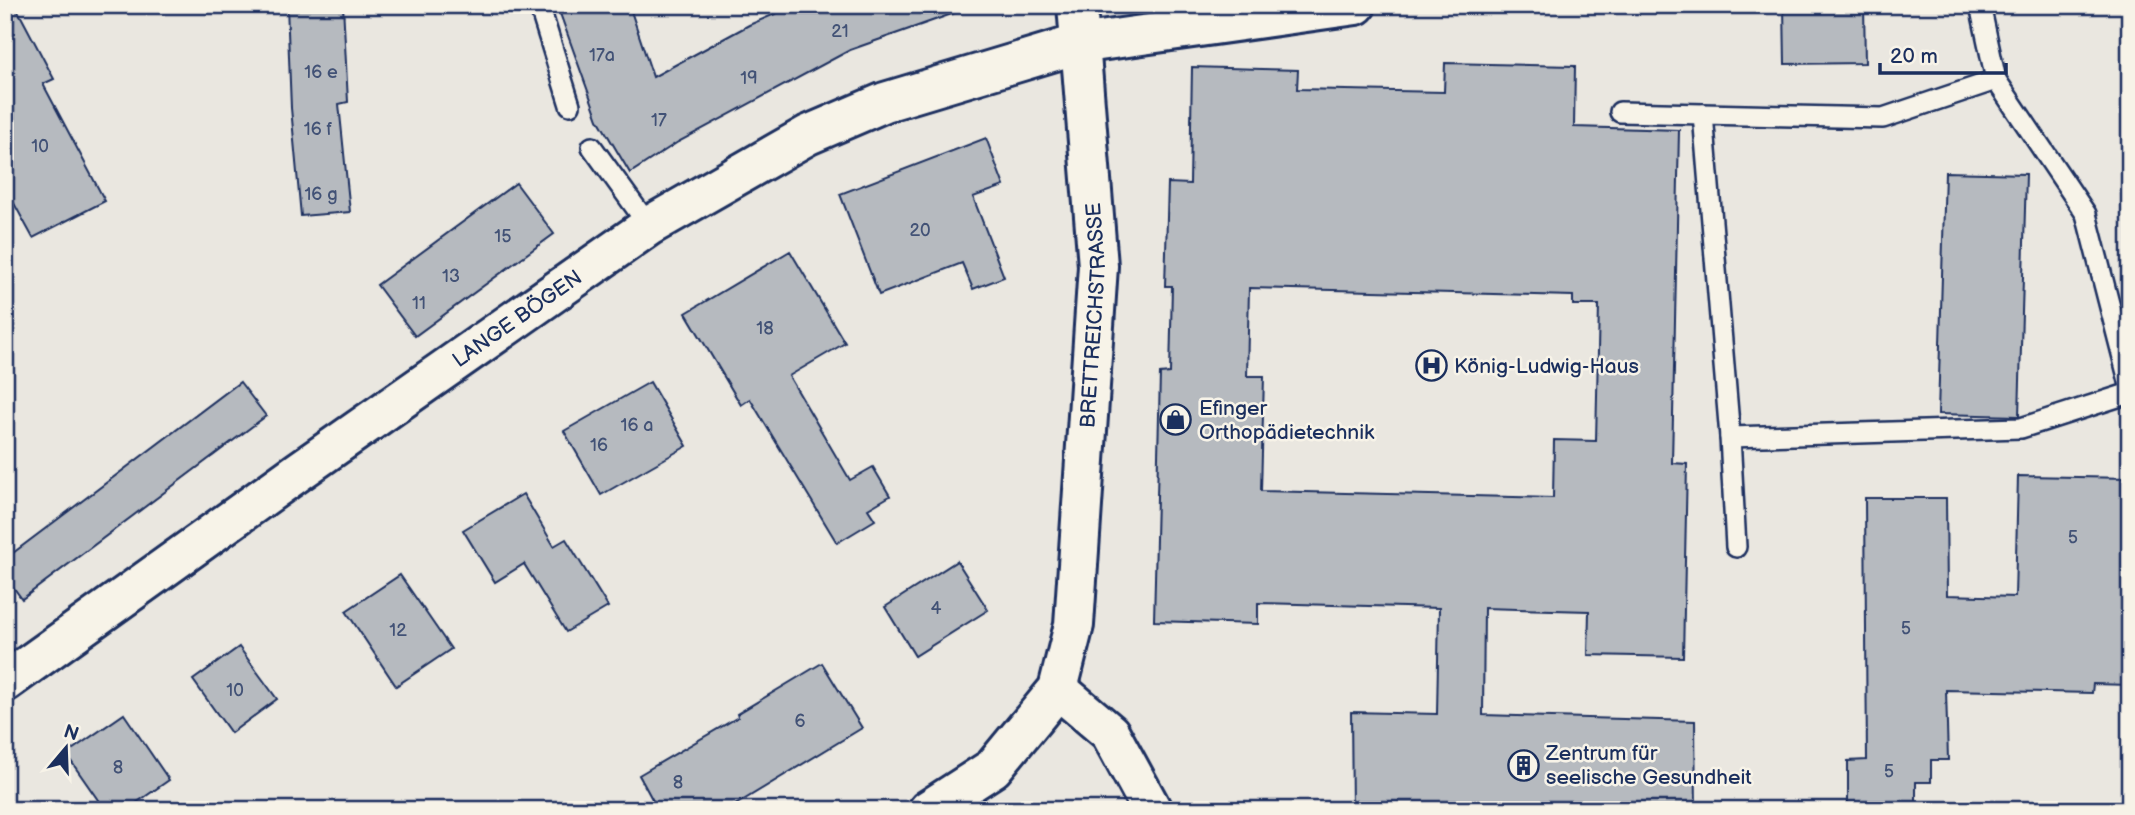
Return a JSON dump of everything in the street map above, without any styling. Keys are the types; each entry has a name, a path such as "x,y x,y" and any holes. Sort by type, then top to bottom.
{"street":[{"name":"BRETTREICHSTRASSE","path":"1058,689 1074,625 1098,266 1078,44 1077,5"},
{"name":"LANGE BÖGEN","path":"5,682 649,226 808,135 885,102 1078,44 1356,5"},
{"path":"928,810 993,768 1058,689 1110,733 1152,810"}],"lane":[{"path":"539,5 570,106"},
{"path":"1980,5 1996,80 2086,214 2130,386"},
{"path":"1620,112 1882,118 1996,80"},
{"path":"1703,114 1730,437 1736,547"},
{"path":"592,148 649,226"},
{"path":"1730,437 2021,428 2130,393"}],"building":[{"path":"5,5 15,5 54,79 43,84 105,201 33,238 5,187"},
{"path":"287,5 343,5 348,102 339,104 350,212 301,216 291,108"},
{"path":"557,5 629,5 653,77 749,25 796,5 962,5 963,10 850,50 678,142 630,173 598,119"},
{"path":"1784,5 1864,5 1865,63 1785,64"},
{"path":"1445,63 1575,66 1574,127 1679,130 1672,463 1687,464 1683,657 1588,655 1589,611 1484,608 1483,715 1695,721 1696,810 1352,810 1351,712 1437,714 1439,608 1258,603 1258,624 1154,621 1160,374 1170,373 1172,286 1165,286 1168,183 1190,184 1192,67 1298,70 1297,89 1444,92","holes":["1249,288 1573,296 1573,305 1599,305 1596,441 1554,440 1553,498 1261,491 1264,376 1247,376"]},
{"path":"986,138 1004,186 973,197 1004,277 973,289 962,263 879,295 840,194"},
{"path":"1945,172 2026,174 2019,416 1938,414"},
{"path":"516,183 554,234 415,336 377,285"},
{"path":"790,251 845,343 789,376 850,480 873,467 890,496 868,509 875,520 837,543 750,399 741,405 686,313"},
{"path":"240,382 266,416 22,599 5,576 5,559"},
{"path":"650,382 687,446 601,495 564,431"},
{"path":"2018,476 2130,478 2130,685 2093,684 2092,693 1946,690 1948,760 1931,760 1931,782 1916,782 1916,810 1848,810 1848,761 1867,760 1865,498 1946,498 1947,595 2015,597"},
{"path":"523,494 554,546 566,539 608,607 566,632 524,564 495,582 463,530"},
{"path":"957,561 988,610 915,656 885,607"},
{"path":"400,575 451,649 396,686 346,611"},
{"path":"239,647 277,699 231,733 193,680"},
{"path":"822,663 862,728 727,810 658,810 639,775 738,717 737,714"},
{"path":"124,714 169,780 126,810 105,810 66,754"}],"place":[{"name":"König-Ludwig-Haus","path":"1431,366"},
{"name":"Efinger Orthopädietechnik","path":"1176,420"},
{"name":"Zentrum für seelische Gesundheit","path":"1523,765"}]}
